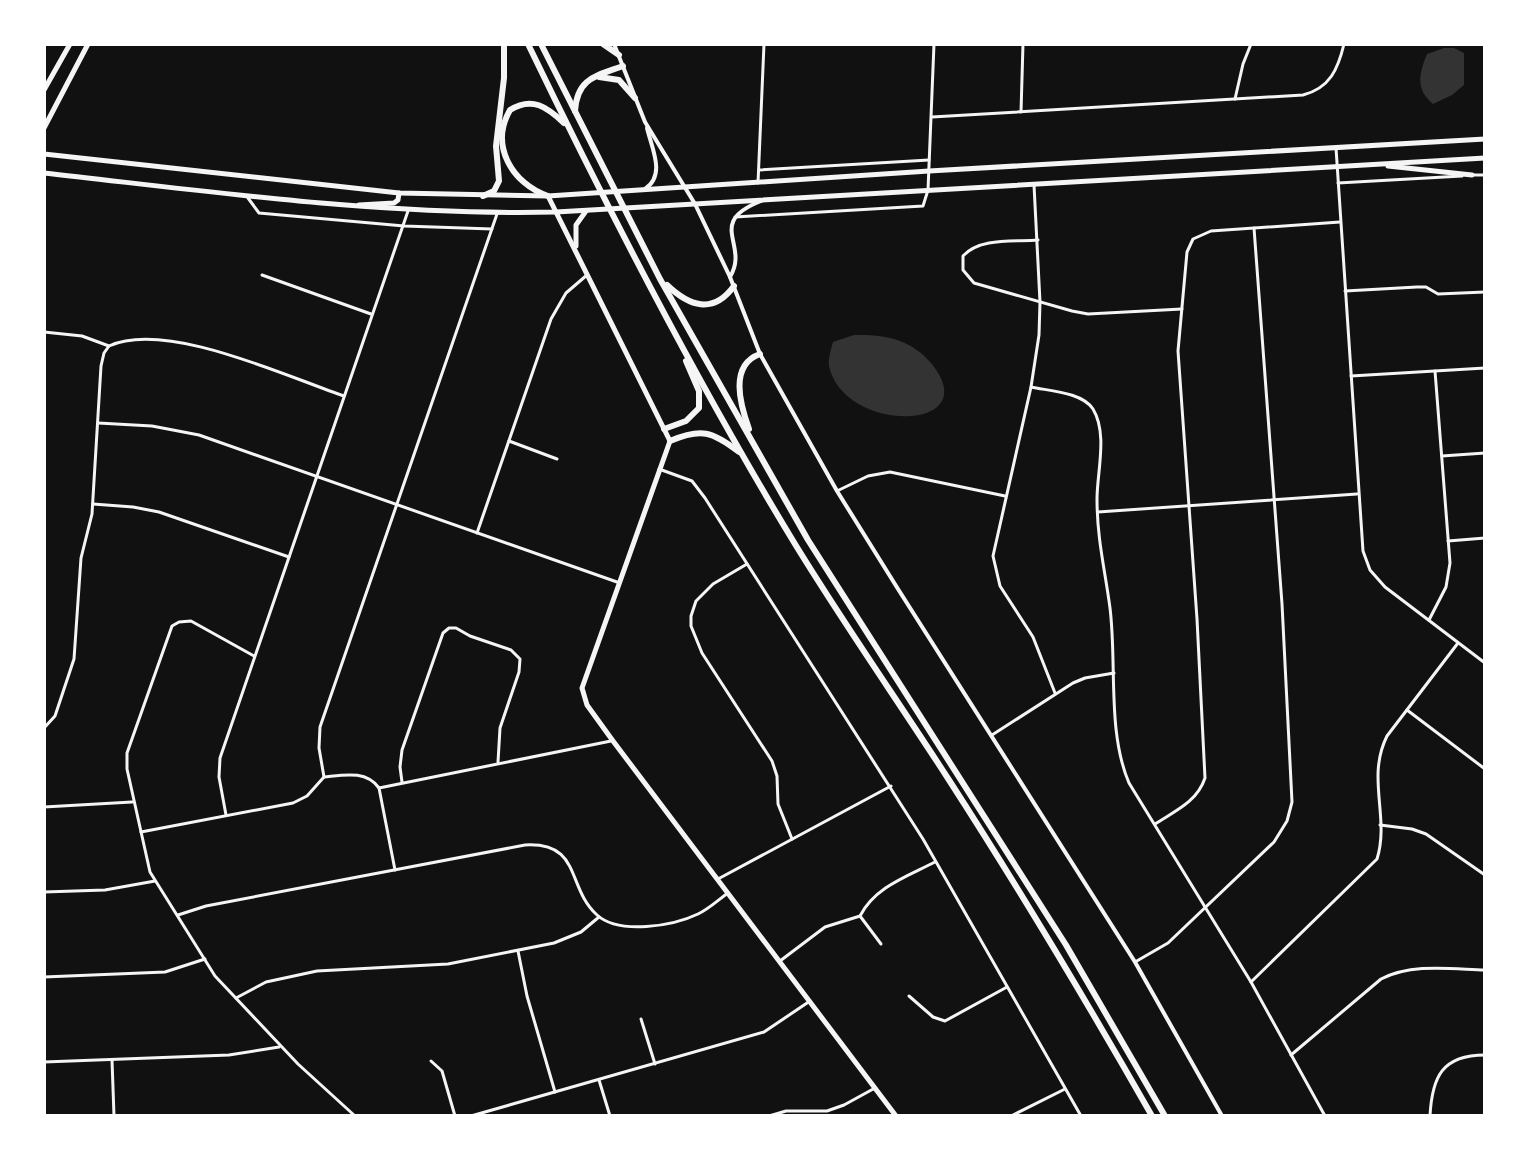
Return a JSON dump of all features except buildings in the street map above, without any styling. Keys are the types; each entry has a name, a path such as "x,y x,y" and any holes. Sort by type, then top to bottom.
{"highway":[{"path":"483,196 494,191 499,181 496,146 504,78 504,44"},
{"path":"528,44 675,336 797,548 1041,927 1152,1116"},
{"path":"541,44 660,279 808,540 1066,945 1165,1116"},
{"path":"603,44 619,55"},
{"path":"575,112 579,90 591,78 623,66"},
{"path":"591,78 608,76 619,80 635,98"},
{"path":"548,196 534,191 512,170 504,150 502,130 510,110 528,102 548,108 567,126"},
{"path":"660,279 683,301 702,305 716,302 734,286"},
{"path":"664,429 686,421 699,408 699,391 675,336"},
{"path":"758,451 742,411 740,389 745,362 760,354"},
{"path":"670,441 689,433 705,432 720,438 743,455"}],"main road":[{"path":"44,90 70,44"},
{"path":"44,128 88,44"},
{"path":"44,154 399,193 548,196 1485,139"},
{"path":"44,173 322,205 497,214 1485,158"},
{"path":"1371,164 1472,175"},
{"path":"322,205 392,203 398,200 399,193"},
{"path":"548,196 670,441 617,582 582,688 587,705 896,1116"},
{"path":"579,259 574,231 589,210"}],"street":[{"path":"614,44 645,122 657,170 654,182 643,191"},
{"path":"758,183 764,44"},
{"path":"735,217 920,207 925,204 934,44"},
{"path":"1021,112 1023,44"},
{"path":"1235,99 1251,44"},
{"path":"932,117 1303,95 1318,90 1335,74 1344,44"},
{"path":"645,122 695,204 734,286 760,354 837,491 1135,962 1222,1116"},
{"path":"1336,147 1363,551 1370,570 1385,587 1485,663"},
{"path":"759,170 929,160"},
{"path":"1338,183 1485,175"},
{"path":"1034,185 1039,335 1031,387 993,556 1000,586 1033,637 1055,693"},
{"path":"247,196 259,213 404,226 492,229"},
{"path":"730,277 736,266 731,231 735,217 739,211 765,200"},
{"path":"226,815 219,777 220,758 408,211"},
{"path":"324,777 319,748 320,727 497,214"},
{"path":"1155,824 1194,800 1205,778 1178,351 1187,252 1193,239 1211,231 1340,222"},
{"path":"1135,962 1168,943 1274,842 1287,821 1292,802 1254,228"},
{"path":"1038,240 978,245 966,252 962,264 965,275 974,283 1088,314 1182,309"},
{"path":"262,275 373,315"},
{"path":"477,533 558,304 587,275"},
{"path":"1345,291 1426,287 1438,294 1485,292"},
{"path":"44,332 82,336 109,346"},
{"path":"44,728 55,716 74,659 81,558 93,504 101,366 109,346 121,340 185,342 344,396"},
{"path":"1351,376 1485,368"},
{"path":"1429,620 1449,579 1435,371"},
{"path":"1031,387 1081,399 1095,412 1100,450 1098,512 1101,563 1110,608 1123,769 1251,982 1325,1116"},
{"path":"98,423 174,429 617,582"},
{"path":"509,441 557,459"},
{"path":"1442,456 1485,453"},
{"path":"659,469 692,481 747,564 891,786 1081,1116"},
{"path":"837,491 868,476 890,472 1005,496"},
{"path":"1098,512 1359,494"},
{"path":"93,504 159,512 289,557"},
{"path":"1448,541 1485,538"},
{"path":"747,564 713,584 696,601 691,626 702,653 772,761 777,776 778,804 792,839"},
{"path":"254,656 191,621 172,626 127,753 127,769 143,848 150,872 215,976 281,1046 355,1116"},
{"path":"402,782 402,750 443,633 449,628 511,650 520,659 519,672 500,728 498,762"},
{"path":"1251,982 1371,867 1381,845 1377,778 1379,755 1387,736 1458,643"},
{"path":"992,735 1055,693 1085,678 1114,673"},
{"path":"1407,710 1485,769"},
{"path":"379,788 613,741"},
{"path":"141,832 293,803 307,796 324,777 363,776 374,780 379,788 395,870"},
{"path":"718,879 891,786"},
{"path":"44,807 133,802"},
{"path":"1380,825 1426,834 1485,875"},
{"path":"178,915 206,906 540,844 557,850 569,862 583,896 599,917 621,926 645,926 693,916 728,893"},
{"path":"780,961 825,927 860,916 868,900 881,889 936,861"},
{"path":"44,892 118,888 156,881"},
{"path":"860,916 881,944"},
{"path":"236,998 266,982 317,971 448,964 564,941 599,917"},
{"path":"518,951 527,996 555,1092"},
{"path":"44,977 165,972 205,959"},
{"path":"1291,1055 1390,974 1416,969 1485,970"},
{"path":"909,996 933,1017 945,1021 1007,987"},
{"path":"471,1116 764,1032 810,1001"},
{"path":"641,1019 655,1064"},
{"path":"44,1062 229,1055 281,1046"},
{"path":"1430,1116 1431,1092 1443,1069 1460,1057 1485,1055"},
{"path":"112,1060 114,1116"},
{"path":"431,1061 442,1071 455,1116"},
{"path":"599,1080 610,1116"},
{"path":"769,1116 786,1111 827,1111 875,1088"},
{"path":"1013,1115 1065,1089"}],"shaded area":[{"path":"1454,48 1464,53 1464,85 1433,104 1423,93 1421,75 1427,54"},
{"path":"854,335 886,337 915,348 931,363 944,386 941,402 928,412 907,416 883,414 859,404 840,389 829,366 833,342"}]}
